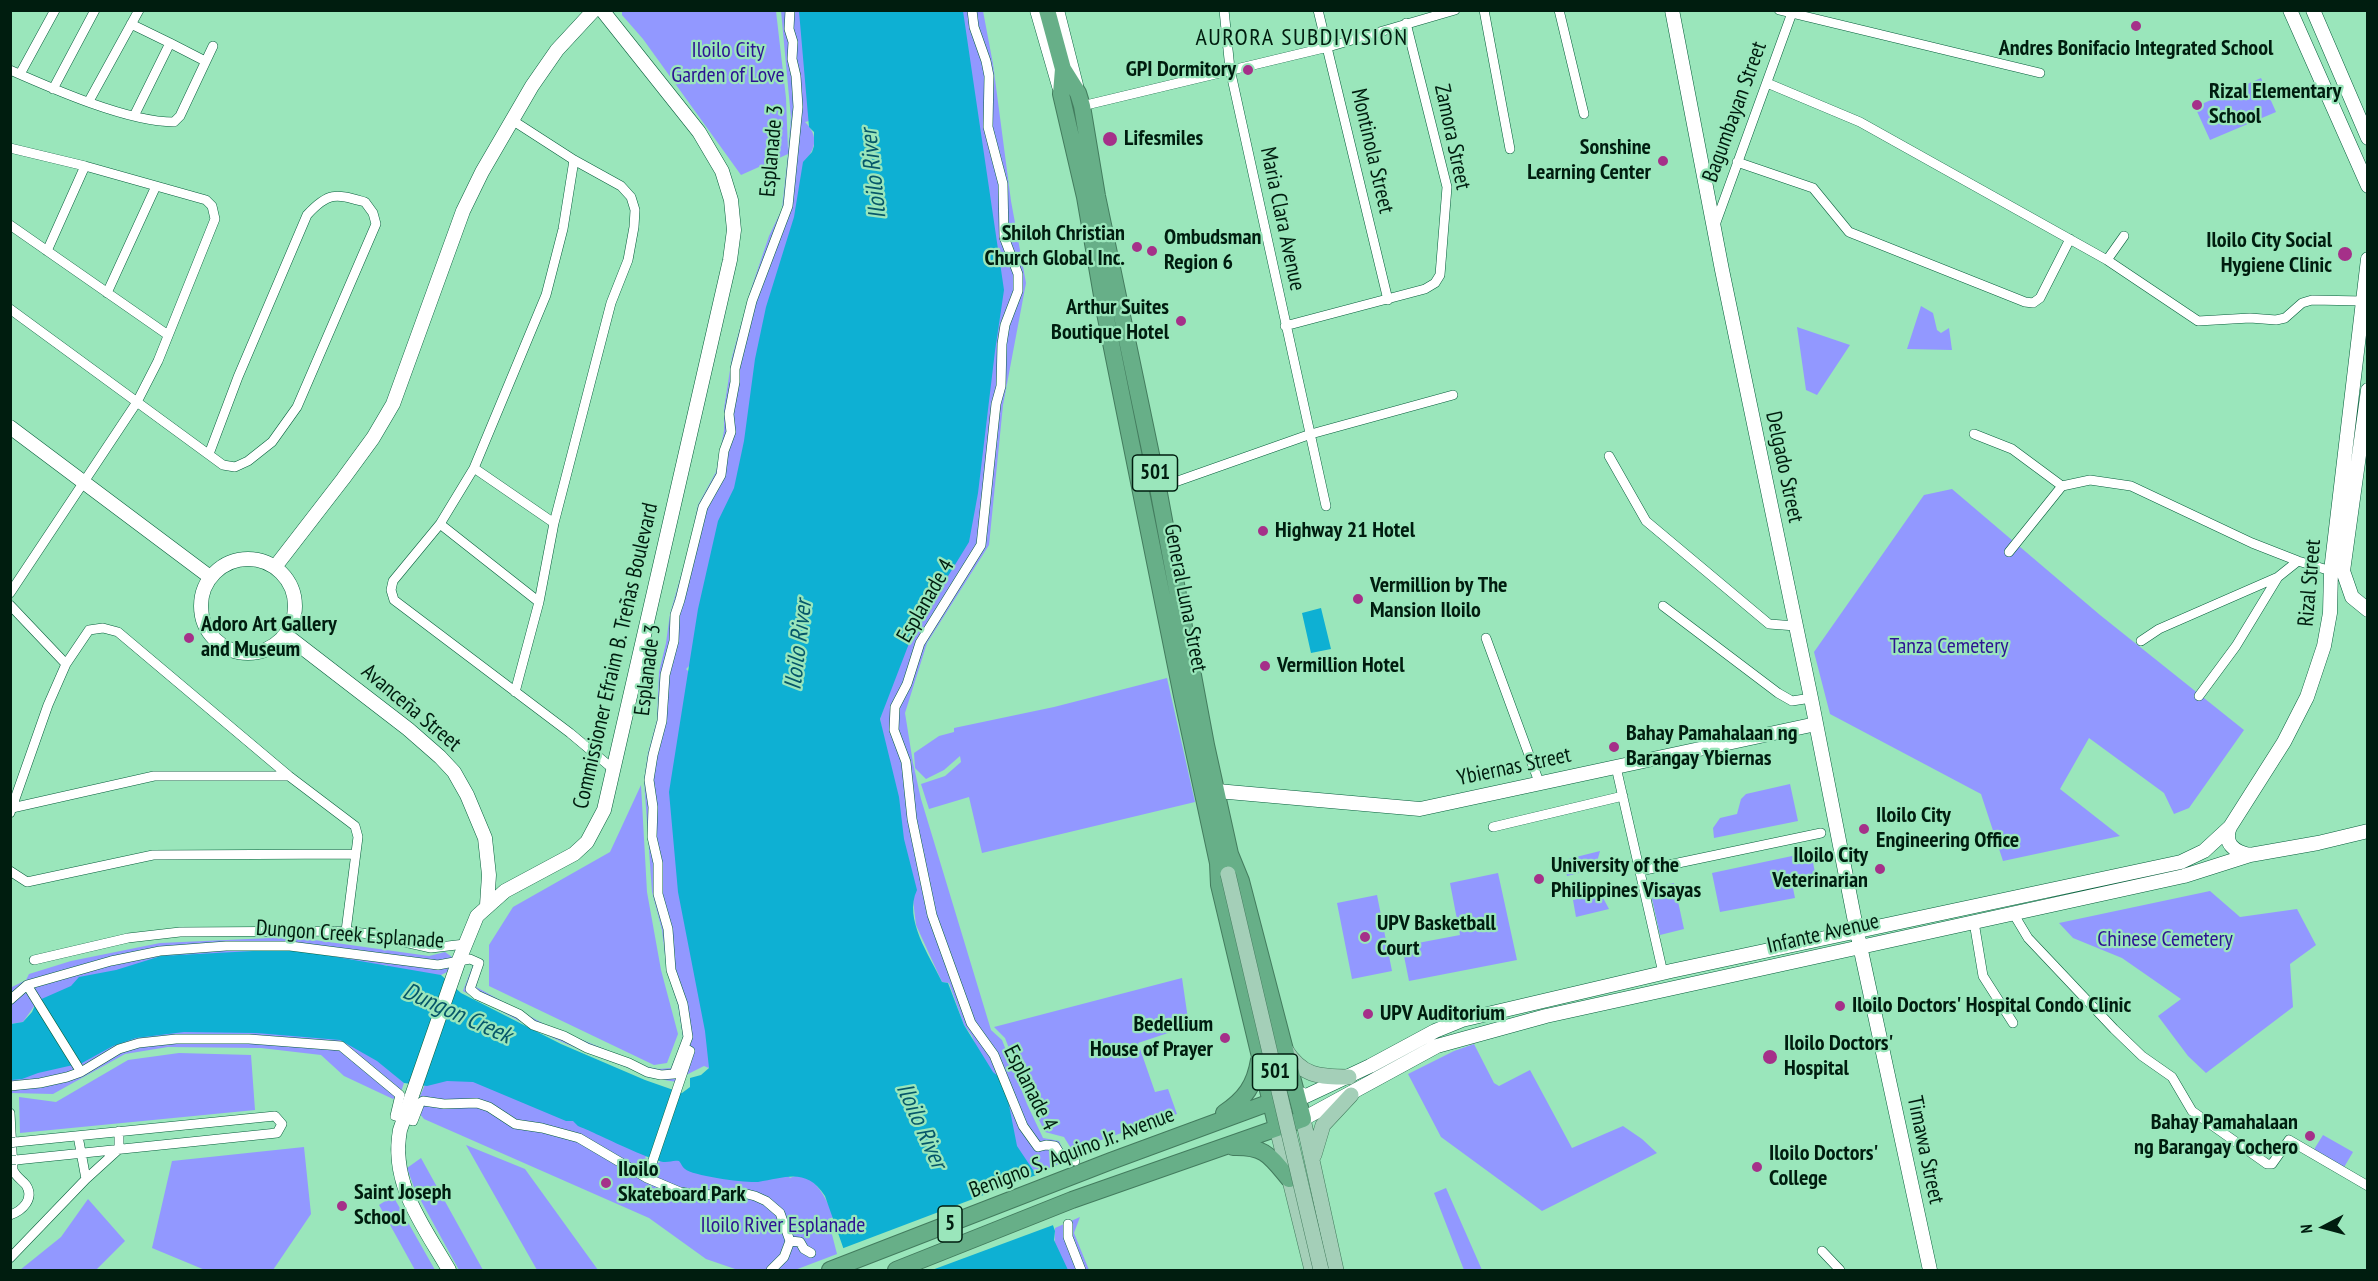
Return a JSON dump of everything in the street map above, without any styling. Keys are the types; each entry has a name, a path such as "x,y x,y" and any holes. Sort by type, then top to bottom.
{"highway":[{"name":"General Luna Street","path":"1047,10 1063,69 1074,98 1097,196 1199,782 1225,864 1241,881 1304,1119"},
{"name":"General Luna Street","path":"1074,98 1085,197 1105,313 1141,448 1158,488 1217,791 1225,864 1219,885 1277,1128"},
{"path":"1208,1124 1249,1093 1257,1075 1260,1053"},
{"name":"Benigno S. Aquino Jr. Avenue","path":"832,1270 1094,1167 1297,1093"},
{"name":"Benigno S. Aquino Jr. Avenue","path":"896,1270 1072,1200 1304,1119"},
{"path":"1217,1149 1236,1147 1259,1149 1274,1160 1289,1179"},
{"path":"1094,1167 1102,1190"}],"main road":[{"path":"275,567 344,479 373,438 393,404 463,211 482,172 557,50 594,10"},
{"name":"Commissioner Efraim B. Treñas Boulevard","path":"448,1270 405,1193 396,1148 404,1115 477,916 505,891 574,854 587,842 604,810 730,260 734,230 731,200 722,171 699,132 602,10"},
{"name":"General Luna Street","path":"1037,10 1074,98"},
{"name":"General Luna Street","path":"1057,10 1074,98"},
{"name":"Delgado Street","path":"1672,10 1857,932"},
{"path":"2290,10 2367,186"},
{"path":"2313,10 2367,138"},
{"path":"2352,154 2367,147"},
{"name":"Rizal Street","path":"2181,862 2204,851 2230,827 2284,742 2307,698 2324,646 2330,613 2331,572 2367,259"},
{"name":"Rizal Street","path":"2352,597 2343,571 2343,558 2355,488 2367,390"},
{"path":"10,427 210,577"},
{"path":"235,560 257,560 275,567 288,580 294,593 296,608 293,622 286,635 273,646 258,653 242,653 226,648 213,638 204,624 200,608 202,592 210,577 221,566 235,560"},
{"path":"2330,613 2343,600 2352,597 2367,610"},
{"name":"Avanceña Street","path":"286,635 408,729 441,756 454,772 485,838 489,875 487,905"},
{"name":"Ybiernas Street","path":"1217,791 1420,809 1816,724"},
{"path":"2230,827 2227,834 2229,844 2235,850 2250,855"},
{"name":"Infante Avenue","path":"1304,1119 1416,1057 1455,1040 1546,1016 2184,876 2250,855 2318,843 2367,831"},
{"name":"Infante Avenue","path":"1297,1093 1306,1096 1348,1077 1435,1031 1462,1020 1663,973 2181,862"},
{"name":"501","path":"1225,864 1322,1270"},
{"name":"Timawa Street","path":"1857,932 1930,1270"},
{"path":"1796,945 1799,961"},
{"path":"1284,1047 1296,1064 1312,1074 1348,1077"},
{"path":"1312,1164 1323,1125 1351,1095"},
{"path":"1304,1119 1336,1270"},
{"path":"1277,1128 1312,1270"}],"street":[{"path":"20,74 55,10"},
{"path":"53,89 95,10"},
{"path":"88,101 139,10"},
{"name":"Esplanade 3","path":"459,960 470,959 479,963 470,989 477,995 586,1048 647,1072 661,1075 674,1074 688,1037 683,1004 671,970 668,929 658,894 658,863 652,837 653,807 649,780 662,721 665,675 674,641 675,615 703,507 721,475 724,451 730,432 729,414 735,369 752,301 788,206 798,107 796,76 792,59 793,42 789,29 790,10"},
{"name":"Esplanade 4","path":"972,10 974,27 987,69 988,126 990,140 1001,170 1004,237 1018,274 1018,291 1005,325 1002,344 1001,386 996,404 981,545 920,643 907,684 895,707 894,730 906,762 914,827 923,862 932,915 968,1015 993,1055 1028,1134 1038,1147 1055,1146 1060,1155 1075,1161"},
{"name":"Maria Clara Avenue","path":"1224,10 1230,69 1326,506"},
{"name":"Montinola Street","path":"1318,10 1388,300"},
{"path":"1074,98 1230,69 1328,47 1433,13 1455,10"},
{"path":"1484,10 1510,149"},
{"path":"1559,10 1584,114"},
{"path":"1779,10 2040,73"},
{"name":"Bagumbayan Street","path":"1714,227 1793,13"},
{"name":"Zamora Street","path":"1285,326 1431,287 1440,275 1448,198 1447,187 1406,23"},
{"path":"131,24 205,61"},
{"path":"134,116 170,43"},
{"path":"10,70 53,89 134,116 174,122 180,116 213,46"},
{"path":"1767,82 1860,122 2107,260 2198,321 2250,318 2276,320 2285,318 2302,303 2312,300 2363,301"},
{"path":"512,120 574,160 621,186 631,197 635,210 628,260 611,303 554,522 539,602 515,692"},
{"path":"10,148 86,166 206,200 215,213 215,219 168,335 137,402 10,593"},
{"path":"574,160 563,229 546,295 474,468 440,524 393,582 391,590 394,600 613,769"},
{"path":"1737,162 1813,188 1849,232 2025,302 2033,303 2040,298 2070,239"},
{"path":"47,251 86,166"},
{"path":"107,293 156,186"},
{"path":"10,309 223,465 235,467 248,461 272,442 297,406 376,224 373,213 365,202 339,194 319,202 307,215 238,377 209,454"},
{"path":"10,225 168,335"},
{"path":"2107,260 2124,236"},
{"path":"1158,488 1311,434 1453,395"},
{"path":"1974,434 2012,449 2062,486"},
{"path":"1609,456 1646,521 1769,624 1796,626"},
{"path":"474,468 554,522"},
{"path":"2009,552 2062,486 2090,480 2131,486 2252,543 2331,572"},
{"path":"440,524 539,602"},
{"path":"2141,640 2159,629 2278,577 2298,561"},
{"path":"2199,696 2236,646 2278,577"},
{"path":"10,604 66,664"},
{"path":"1663,606 1778,693 1792,701 1811,698"},
{"path":"11,811 48,705 66,664 89,630 103,628 118,632 289,776 355,826 358,837 346,931"},
{"path":"1486,638 1539,782"},
{"path":"1616,767 1663,973"},
{"path":"11,811 134,779 289,776"},
{"path":"1492,827 1623,796"},
{"path":"1640,871 1821,833"},
{"path":"10,871 27,882 153,855 355,854"},
{"path":"2013,913 2028,938 2114,1029 2142,1056 2172,1077 2192,1111 2267,1164 2272,1164 2289,1140 2367,1186"},
{"path":"1974,922 1983,976 2013,1023"},
{"path":"34,960 128,938 180,932 346,931 431,948 465,944"},
{"name":"Dungon Creek Esplanade","path":"10,1000 27,985 79,969 160,951 226,946 291,946 438,964 459,960"},
{"path":"27,985 81,1072"},
{"path":"10,1086 54,1081 81,1072 119,1049 139,1042 249,1039 341,1046 400,1095 395,1116 404,1115 413,1121 423,1101 444,1104 477,1103 489,1107 515,1124 555,1131 587,1142 647,1178 671,1189 689,1194 743,1193 766,1201 780,1213 790,1241 784,1257 771,1270"},
{"path":"647,1178 690,1051 685,1048"},
{"path":"10,1113 13,1170 17,1178 26,1186 28,1194 27,1203 20,1211 10,1215"},
{"path":"13,1143 275,1116 282,1124 277,1133 13,1160"},
{"path":"10,1258 86,1179 119,1149 119,1131"},
{"path":"78,1136 86,1179"},
{"path":"1068,1224 1068,1237 1081,1270"},
{"path":"790,1241 797,1241 811,1253"},
{"path":"1822,1251 1840,1270"}],"green space":[{"name":"Iloilo City Garden of Love","path":"622,11 776,11 786,98 788,151 791,118 781,11 818,11 813,120 805,122 814,137 811,152 804,162 810,166 700,655 686,669 704,687 721,1073 704,1066 684,1076 683,1083 646,1077 585,1052 542,1033 463,991 476,957 484,961 476,987 546,1025 648,1067 671,1068 683,1037 678,1005 667,972 662,930 652,892 644,780 648,753 657,720 659,672 670,614 690,544 698,505 716,472 724,431 724,409 732,357 750,292 769,236 782,209 788,154 741,175 643,39 622,15"},
{"path":"960,11 983,11 993,64 1011,201 1026,283 1003,405 989,545 927,643 905,713 921,799 991,1030 1002,1040 1043,1138 1059,1141 1068,1161 1035,1173 1033,1170 1025,1172 949,983 942,982 916,925 910,874 880,719 885,705"},
{"path":"2261,78 2276,112 2210,140 2195,107"},
{"path":"1921,306 1933,313 1937,330 1941,333 1949,328 1952,350 1907,349"},
{"path":"1797,327 1850,345 1817,395 1806,390"},
{"name":"Tanza Cemetery","path":"1952,489 2100,615 2244,730 2189,808 2174,814 2164,793 2089,738 2060,789 2120,836 2003,861 1981,794 1830,714 1814,652 1924,495"},
{"path":"1167,678 1195,802 982,853 969,797 929,809 921,784 945,776 961,762 960,756 944,770 926,779 915,768 914,753 939,736 954,732 954,728 1054,707"},
{"path":"1790,784 1798,821 1714,838 1713,828 1720,818 1737,814 1741,799 1746,794"},
{"path":"641,785 647,892 661,970 678,1034 667,1063 654,1065 489,986 489,945 513,907 610,852"},
{"path":"1600,851 1595,869 1567,876 1564,860"},
{"path":"1811,852 1816,878 1792,883 1795,898 1720,912 1712,873"},
{"path":"1498,873 1517,960 1409,981 1402,946 1460,935 1450,883"},
{"path":"1674,883 1684,929 1660,935 1652,899 1658,886"},
{"name":"Chinese Cemetery","path":"2210,891 2240,917 2297,909 2316,945 2290,964 2293,1007 2206,1073 2188,1056 2158,1016 2181,999 2122,958 2073,938 2059,923"},
{"path":"1601,894 1609,909 1576,917 1573,900"},
{"name":"UPV Basketball Court","path":"1377,895 1392,971 1352,979 1337,903"},
{"path":"293,937 429,956 445,952 452,957 447,972 441,975 390,974 387,965 384,965 37,1002 23,1022 11,1024 10,988 26,980 29,974 71,961 160,943"},
{"path":"1182,978 1189,1026 1138,1043 1155,1092 1168,1089 1177,1114 1072,1150 1064,1137 1045,1132 1030,1102 1005,1038 994,1027"},
{"path":"327,1013 404,1083 400,1095 393,1099 344,1076 321,1055 261,1048 168,1047 125,1054 53,1094 11,1093 10,1069 99,1040"},
{"path":"1474,1044 1494,1083 1499,1086 1530,1070 1572,1148 1623,1126 1657,1153 1542,1211 1441,1137 1408,1074 1454,1051"},
{"path":"179,1053 251,1055 255,1110 20,1133 19,1097 56,1102 128,1060"},
{"name":"Iloilo River Esplanade","path":"435,1061 649,1151 645,1158 659,1163 667,1149 785,1172 790,1178 805,1177 818,1187 834,1217 828,1219 837,1254 795,1270 738,1270 706,1259 649,1218 424,1119 415,1108"},
{"path":"2323,1135 2353,1152 2343,1169 2313,1151"},
{"path":"466,1145 525,1169 598,1270 537,1270"},
{"path":"304,1147 311,1214 273,1270 205,1270 152,1248 172,1161"},
{"path":"421,1158 483,1270 459,1270 415,1190 407,1168"},
{"path":"1446,1188 1482,1270 1464,1270 1434,1193"},
{"path":"393,1196 435,1270 415,1270 379,1205"},
{"path":"88,1199 125,1241 96,1270 20,1270 61,1237"},
{"path":"1080,1217 1074,1233 1089,1270 1054,1270 1055,1228"}],"water":[{"path":"799,11 963,11 1004,290 978,493 969,542 913,633 880,719 899,797 904,839 917,890 913,913 920,937 942,982 948,983 964,1025 993,1072 1001,1079 1008,1100 1017,1146 1035,1173 1055,1231 1054,1240 1068,1270 851,1270 825,1196 810,1181 803,1178 786,1177 752,1182 690,1172 679,1161 658,1161 578,1126 573,1121 566,1121 473,1082 447,1081 427,1086 404,1083 377,1061 340,1040 256,1033 184,1032 136,1038 113,1046 82,1063 11,1080 11,1024 23,1022 32,1012 37,1001 71,986 79,977 116,970 161,956 290,949 441,975 461,993 561,1044 645,1080 682,1093 690,1087 690,1078 701,1075 709,1068 705,1031 678,892 669,792 698,609 718,521 734,488 766,307 794,217 803,162 814,146 814,132 809,127"},
{"path":"1321,608 1331,649 1311,653 1302,613"}],"pier":[{"path":"1039,1174 1056,1224 932,1270 848,1270 841,1249"}],"place":[{"name":"Andres Bonifacio Integrated School","path":"2136,26"},
{"name":"GPI Dormitory","path":"1248,70"},
{"name":"Rizal Elementary School","path":"2197,105"},
{"name":"Lifesmiles","path":"1110,139"},
{"name":"Sonshine Learning Center","path":"1663,161"},
{"name":"Shiloh Christian Church Global Inc.","path":"1137,247"},
{"name":"Ombudsman Region 6","path":"1152,251"},
{"name":"Iloilo City Social Hygiene Clinic","path":"2345,254"},
{"name":"Arthur Suites Boutique Hotel","path":"1181,321"},
{"name":"Highway 21 Hotel","path":"1263,531"},
{"name":"Vermillion by The Mansion Iloilo","path":"1358,599"},
{"name":"Adoro Art Gallery and Museum","path":"189,638"},
{"name":"Vermillion Hotel","path":"1265,666"},
{"name":"Bahay Pamahalaan ng Barangay Ybiernas","path":"1614,747"},
{"name":"Iloilo City Engineering Office","path":"1864,829"},
{"name":"Iloilo City Veterinarian","path":"1880,869"},
{"name":"University of the Philippines Visayas","path":"1539,879"},
{"name":"UPV Basketball Court","path":"1365,937"},
{"name":"Iloilo Doctors' Hospital Condo Clinic","path":"1840,1006"},
{"name":"UPV Auditorium","path":"1368,1014"},
{"name":"Bedellium House of Prayer","path":"1225,1038"},
{"name":"Iloilo Doctors' Hospital","path":"1770,1057"},
{"name":"Bahay Pamahalaan ng Barangay Cochero","path":"2310,1136"},
{"name":"Iloilo Doctors' College","path":"1757,1167"},
{"name":"Iloilo Skateboard Park","path":"606,1183"},
{"name":"Saint Joseph School","path":"342,1206"}],"district":[{"name":"AURORA SUBDIVISION","path":"1302,38"}],"water label":[{"name":"Iloilo River","path":"874,174"},
{"name":"Iloilo River","path":"799,645"},
{"name":"Dungon Creek","path":"457,1014"},
{"name":"Iloilo River","path":"921,1126"}]}
